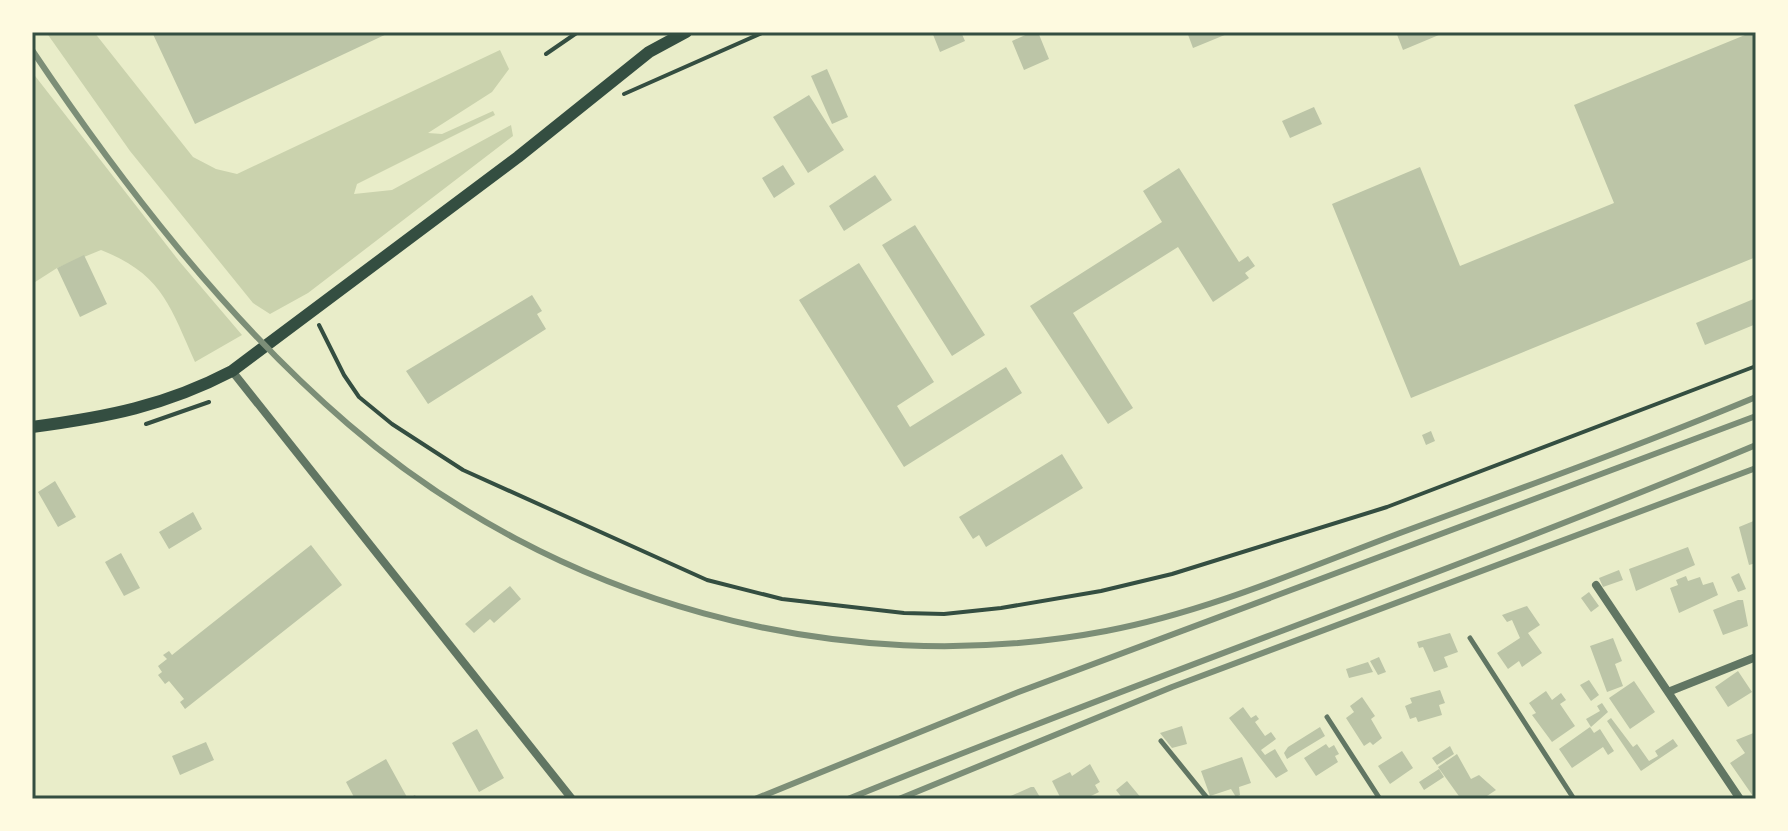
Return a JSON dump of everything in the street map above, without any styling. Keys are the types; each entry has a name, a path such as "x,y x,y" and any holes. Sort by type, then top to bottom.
{"main road":[{"path":"32,427 150,407 188,394 232,371 649,52 686,32"}],"street":[{"path":"232,371 567,797"},
{"path":"1596,585 1740,799"},
{"path":"1668,692 1756,657"}],"lane":[{"path":"1470,638 1574,799"},
{"path":"1327,717 1380,799"},
{"path":"1161,741 1208,799"}],"path":[{"path":"546,54 578,32"},
{"path":"636,90 764,32"},
{"path":"316,309 328,345 359,397 392,424 463,470 707,580 782,599 904,613 944,614 1001,608 1101,591 1172,574 1387,507 1756,366"}],"green space":[{"path":"46,32 94,32 193,157 216,169 237,174 500,50 509,69 492,92 428,133 442,134 493,111 495,115 357,184 354,194 392,190 511,125 513,136 308,293 270,314 253,303 130,151"},
{"path":"32,72 179,261 242,335 195,362 162,294 138,270 101,250 57,268 32,284"}],"building":[{"path":"152,32 391,32 195,124"},
{"path":"932,32 961,32 965,41 940,52"},
{"path":"1038,32 1049,59 1024,70 1012,41"},
{"path":"1187,32 1232,32 1193,48"},
{"path":"1396,32 1446,32 1403,50"},
{"path":"1743,32 1756,32 1756,257 1411,398 1332,204 1420,167 1460,266 1614,203 1574,105 1745,35"},
{"path":"827,69 848,117 832,124 811,76"},
{"path":"809,95 844,150 808,173 773,117"},
{"path":"1314,107 1322,124 1290,138 1282,121"},
{"path":"783,165 795,184 774,198 762,178"},
{"path":"1179,168 1239,262 1248,256 1255,266 1245,273 1249,278 1213,302 1178,247 1073,313 1133,408 1108,424 1030,306 1162,222 1143,191"},
{"path":"875,175 892,200 844,231 829,206"},
{"path":"915,225 985,335 952,356 882,245"},
{"path":"84,255 107,304 80,317 57,268"},
{"path":"859,263 934,382 897,406 910,427 1006,367 1022,393 904,467 799,300"},
{"path":"532,295 542,311 537,314 546,329 428,404 406,371"},
{"path":"1756,298 1756,324 1705,345 1696,323"},
{"path":"1431,431 1435,441 1426,445 1422,435"},
{"path":"1062,454 1083,488 986,547 979,535 973,539 959,517"},
{"path":"55,481 76,517 58,527 38,492"},
{"path":"193,512 202,529 169,549 159,532"},
{"path":"1756,520 1756,563 1749,565 1739,527"},
{"path":"311,545 342,585 185,709 180,702 184,699 169,681 165,684 158,675 162,672 158,666 167,659 163,655 169,651 172,655"},
{"path":"1688,547 1695,565 1636,591 1629,569"},
{"path":"121,553 140,588 124,596 105,562"},
{"path":"1619,570 1623,580 1603,587 1599,578"},
{"path":"1739,573 1746,589 1738,592 1731,577"},
{"path":"1686,576 1688,581 1700,577 1703,585 1713,582 1718,595 1679,613 1670,588 1678,585 1676,580"},
{"path":"510,586 521,599 494,623 490,619 474,633 465,624"},
{"path":"1589,592 1599,606 1591,612 1581,598"},
{"path":"1743,600 1748,626 1723,635 1713,610"},
{"path":"1527,606 1540,625 1528,633 1542,653 1522,667 1519,661 1508,669 1497,653 1520,638 1512,620 1507,622 1502,615"},
{"path":"1450,633 1458,652 1444,657 1448,667 1434,672 1423,647 1419,648 1417,642"},
{"path":"1613,638 1622,661 1615,664 1623,686 1607,692 1590,646"},
{"path":"1379,657 1386,672 1378,675 1370,661"},
{"path":"1368,662 1373,672 1349,678 1346,669"},
{"path":"1738,671 1752,692 1728,707 1715,687"},
{"path":"1589,680 1599,695 1591,701 1580,685"},
{"path":"1634,681 1655,712 1630,729 1609,698"},
{"path":"1440,690 1445,703 1439,705 1442,715 1418,722 1416,717 1410,719 1405,706 1412,703 1410,698"},
{"path":"1546,691 1552,700 1561,693 1566,700 1560,704 1575,726 1552,742 1532,715 1536,713 1529,703"},
{"path":"1362,697 1375,716 1371,719 1382,738 1373,745 1370,742 1364,746 1346,718 1354,712 1350,706"},
{"path":"1602,703 1608,712 1591,727 1586,719 1600,711 1597,706"},
{"path":"1243,707 1251,718 1256,715 1259,719 1255,722 1265,736 1271,732 1276,739 1261,750 1265,755 1275,749 1288,771 1276,778 1229,718"},
{"path":"1611,718 1633,747 1637,744 1649,761 1658,756 1655,751 1673,739 1678,746 1641,771 1607,721"},
{"path":"1182,726 1187,744 1172,748 1160,733"},
{"path":"1320,727 1325,736 1287,759 1284,753 1288,747"},
{"path":"1590,727 1594,733 1600,729 1614,751 1608,755 1603,747 1572,768 1559,749"},
{"path":"477,729 504,778 479,792 452,743"},
{"path":"1756,732 1755,799 1730,763 1745,753 1736,740"},
{"path":"206,742 214,760 180,775 172,756"},
{"path":"1326,744 1329,748 1334,745 1339,754 1335,756 1338,762 1316,776 1304,758"},
{"path":"1450,746 1454,754 1437,765 1432,758"},
{"path":"1402,751 1413,768 1390,784 1378,766"},
{"path":"1457,754 1471,779 1479,775 1496,790 1484,798 1461,799 1438,767"},
{"path":"1242,757 1251,783 1239,787 1240,795 1236,797 1231,789 1210,796 1201,771"},
{"path":"386,759 408,799 355,799 346,782"},
{"path":"1090,764 1100,782 1095,785 1099,792 1085,799 1061,799 1052,781 1070,772 1072,776"},
{"path":"1439,769 1444,777 1424,790 1419,782"},
{"path":"1127,781 1142,799 1123,799 1116,790"},
{"path":"1031,787 1041,799 1004,799"}],"railway":[{"path":"32,50 139,199 259,340 348,424 429,486 516,539 608,581 704,613 803,635 903,645 1005,644 1144,623 1255,588 1756,397"},
{"path":"755,799 1016,693 1756,416"},
{"path":"848,799 1530,536 1756,445"},
{"path":"899,799 1172,687 1756,468"}]}
